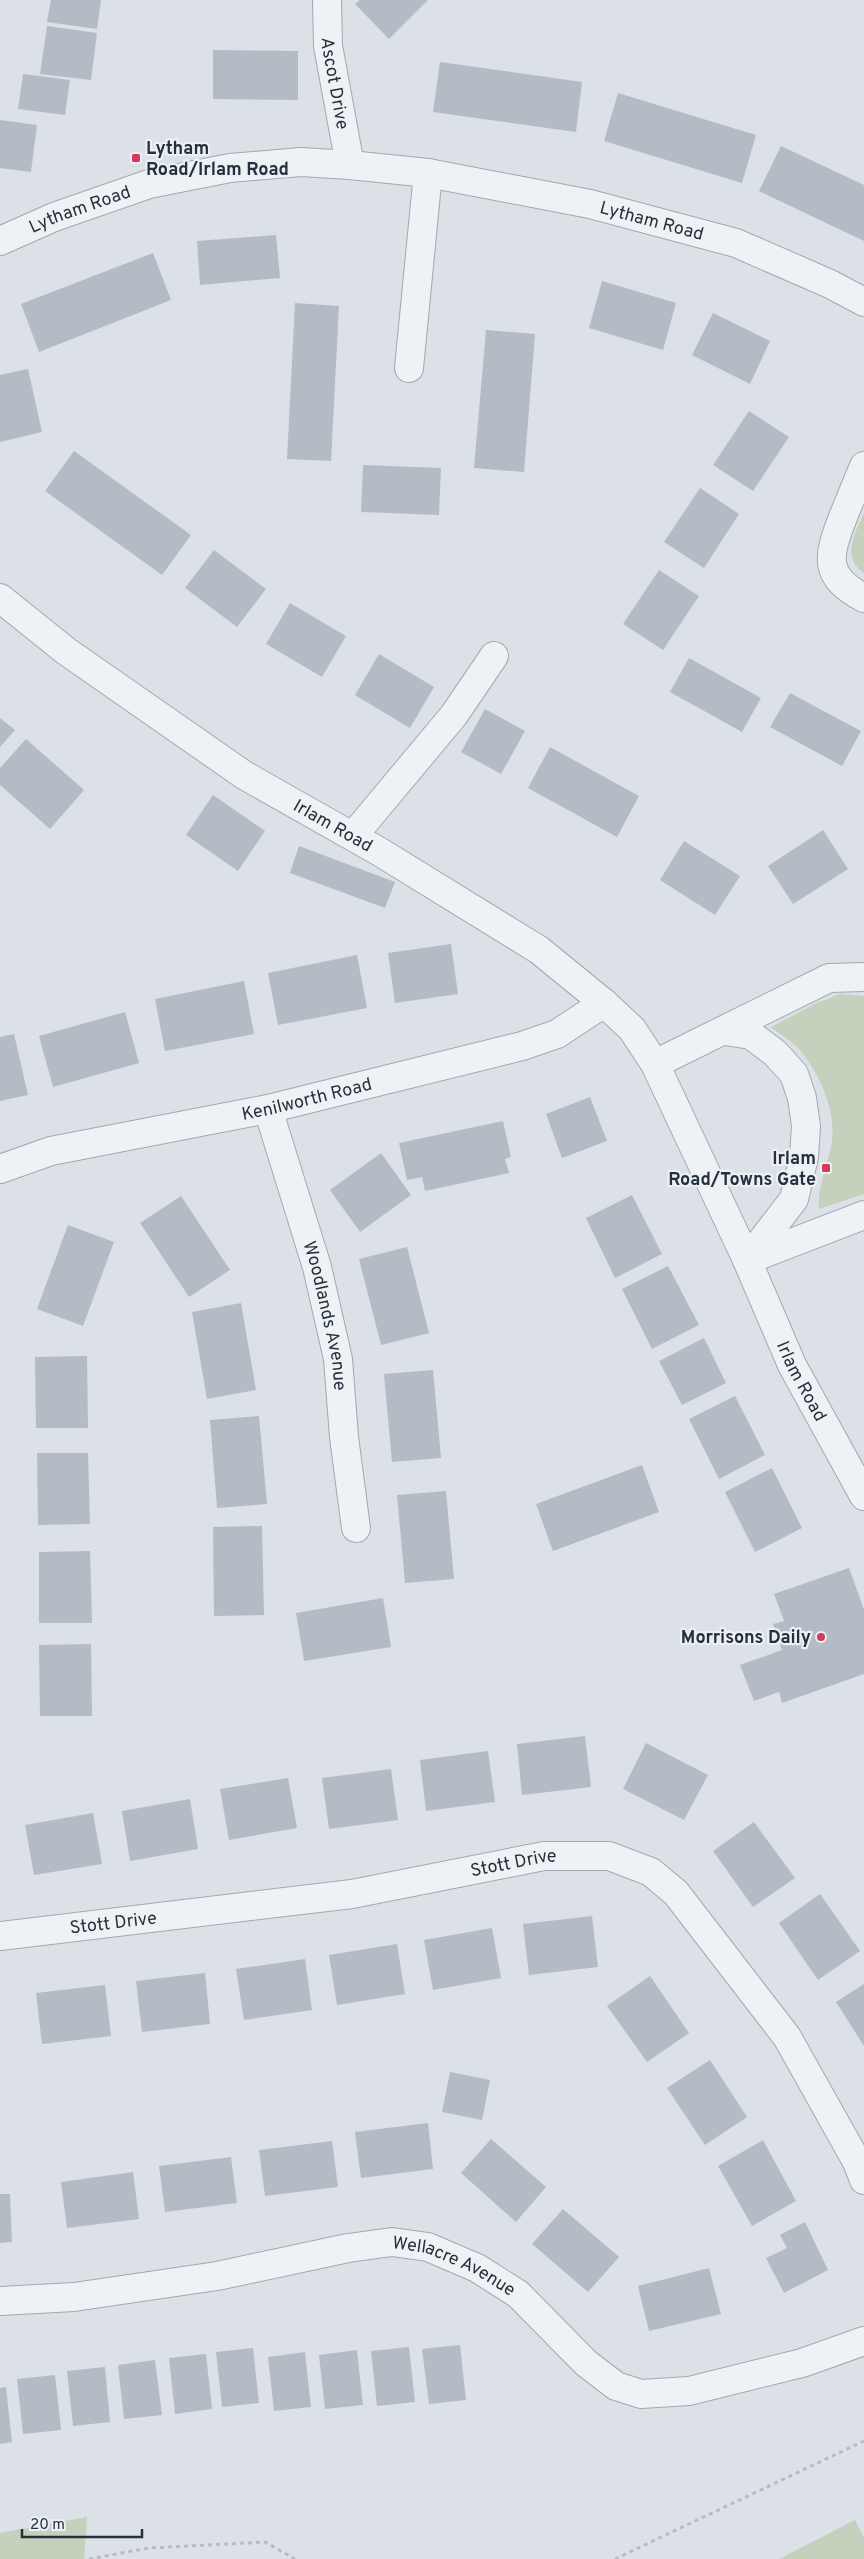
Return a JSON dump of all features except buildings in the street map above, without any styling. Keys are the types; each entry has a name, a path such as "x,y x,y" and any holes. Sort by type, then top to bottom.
{"street":[{"name":"Ascot Drive","path":"327,0 328,46 350,165"},
{"name":"Lytham Road","path":"0,241 54,217 149,184 239,168 301,162 350,165 428,173 590,204 736,243 830,284 864,302"},
{"path":"409,368 428,173"},
{"path":"864,466 831,548 832,565 838,580 849,590 864,598"},
{"name":"Irlam Road","path":"0,598 66,652 244,775 353,836 539,950 604,1003 632,1029 655,1064 747,1260 792,1365 864,1496"},
{"path":"353,836 454,716 494,656"},
{"path":"655,1064 725,1031 828,978 864,977"},
{"name":"Kenilworth Road","path":"0,1169 51,1150 268,1109 522,1046 557,1034 604,1003"},
{"path":"725,1031 751,1035 781,1060 794,1074 802,1098 806,1126 804,1156 794,1198 747,1260"},
{"name":"Woodlands Avenue","path":"268,1109 317,1267 338,1359 344,1437 356,1528"},
{"path":"747,1260 864,1215"},
{"name":"Stott Drive","path":"0,1936 352,1894 544,1856 608,1856 651,1872 676,1893 787,2037 857,2162 864,2180"},
{"name":"Wellacre Avenue","path":"0,2301 74,2297 217,2276 348,2248 392,2242 428,2247 477,2268 518,2294 586,2363 616,2386 642,2394 698,2389 802,2363 864,2341"}],"path":[{"path":"615,2559 864,2442"},
{"path":"89,2559 149,2548 265,2542 295,2559"}],"green space":[{"path":"864,513 864,573 857,567 851,552 854,536"},
{"path":"840,994 864,996 864,1194 819,1209 821,1183 832,1141 833,1129 829,1104 813,1069 799,1049 771,1027 817,1003"},
{"path":"87,2517 84,2559 0,2559 0,2533"},
{"path":"855,2520 864,2538 864,2559 779,2559"}],"place":[{"name":"Lytham Road/Irlam Road","path":"136,158"},
{"name":"Irlam Road/Towns Gate","path":"826,1168"},
{"name":"Morrisons Daily","path":"821,1637"}]}
